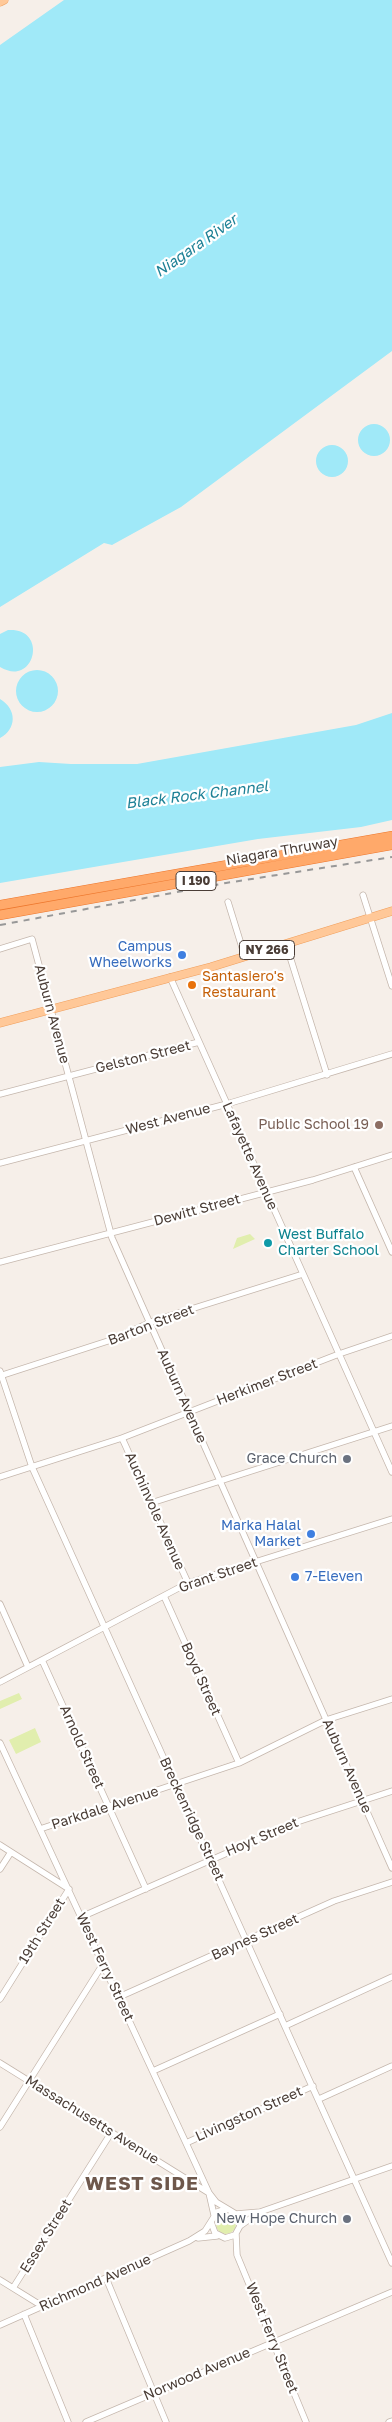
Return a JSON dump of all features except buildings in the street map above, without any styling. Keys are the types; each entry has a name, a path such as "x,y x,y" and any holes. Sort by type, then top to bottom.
{"highway":[{"name":"Niagara Thruway","path":"0,905 392,836"},
{"name":"Niagara Thruway","path":"0,915 392,845"}],"main road":[{"path":"0,2 4,0"},
{"name":"NY 266","path":"0,1022 170,978 392,911"}],"street":[{"path":"363,895 392,986"},
{"path":"228,902 244,957"},
{"name":"Auburn Avenue","path":"0,949 32,939 110,1233 392,1868"},
{"path":"286,944 327,1075"},
{"name":"Lafayette Avenue","path":"170,978 392,1472"},
{"name":"Gelston Street","path":"0,1094 199,1042"},
{"name":"West Avenue","path":"0,1164 227,1104 392,1054"},
{"name":"Dewitt Street","path":"0,1262 266,1192 392,1155"},
{"path":"354,1167 392,1252"},
{"name":"Barton Street","path":"1,1374 111,1340 149,1323 303,1274"},
{"name":"Herkimer Street","path":"0,1478 122,1438 339,1354 392,1336"},
{"name":"Breckenridge Street","path":"1,1374 32,1467 392,2263"},
{"path":"151,1503 392,1426"},
{"name":"Auchinvole Avenue","path":"122,1438 188,1583"},
{"name":"Grant Street","path":"0,1682 188,1583 392,1518"},
{"name":"Boyd Street","path":"164,1596 239,1763"},
{"path":"0,1604 28,1667"},
{"name":"Arnold Street","path":"42,1660 146,1889"},
{"name":"Parkdale Avenue","path":"40,1828 239,1763 326,1720 392,1700"},
{"name":"West Ferry Street","path":"0,1742 186,2143 208,2193 214,2215"},
{"name":"Hoyt Street","path":"81,1917 300,1820 392,1791"},
{"path":"0,1845 68,1889"},
{"path":"0,1869 11,1852"},
{"name":"Baynes Street","path":"119,1997 334,1902 392,1882"},
{"name":"19th Street","path":"0,1999 68,1889"},
{"path":"0,2127 103,1964"},
{"path":"285,2026 392,1977"},
{"path":"153,2071 280,2014"},
{"name":"Massachusetts Avenue","path":"0,2063 208,2193"},
{"name":"Livingston Street","path":"318,2099 392,2066"},
{"name":"Livingston Street","path":"186,2143 313,2086"},
{"name":"Essex Street","path":"13,2288 111,2133"},
{"path":"260,2212 240,2226 236,2234 224,2238 218,2236 213,2230 211,2222 214,2215 227,2209 236,2214 260,2212 392,2166"},
{"name":"West Ferry Street","path":"208,2193 227,2209"},
{"path":"236,2214 240,2226"},
{"name":"Richmond Avenue","path":"0,2324 189,2241 205,2231 211,2222"},
{"name":"West Ferry Street","path":"236,2234 237,2255"},
{"name":"Richmond Avenue","path":"189,2241 218,2236"},
{"name":"West Ferry Street","path":"224,2238 237,2255 306,2422"},
{"path":"106,2278 166,2422"},
{"path":"0,2280 42,2306"},
{"name":"Norwood Avenue","path":"86,2422 392,2292"},
{"path":"24,2314 68,2422"}],"green space":[{"path":"250,1234 255,1239 233,1249 237,1238"},
{"path":"19,1693 22,1699 0,1709 0,1701"},
{"path":"35,1728 41,1742 16,1754 9,1740"},
{"path":"226,2214 233,2217 236,2224 233,2231 226,2234 219,2231 216,2224 219,2217"}],"water":[{"name":"Niagara River","path":"64,0 392,0 392,351 181,507 112,545 104,543 0,607 0,45"},
{"path":"374,424 380,425 385,429 389,434 389,446 385,451 380,455 374,456 368,455 363,451 359,446 358,440 359,434 363,429 368,425"},
{"path":"332,445 338,446 343,450 347,455 347,467 343,472 338,476 332,477 326,476 321,472 317,467 316,461 317,455 321,450 326,446"},
{"path":"8,630 21,632 29,637 33,646 29,664 22,670 12,671 0,667 0,634"},
{"path":"37,670 52,676 58,691 52,706 37,712 22,706 16,691 22,676"},
{"path":"0,699 10,708 13,719 10,730 0,738"},
{"name":"Black Rock Channel","path":"392,713 392,820 361,827 258,839 0,883 0,767 39,762 137,764 356,725"}],"railway":[{"path":"0,925 226,883 392,857"}],"place":[{"name":"Campus Wheelworks","path":"182,955"},
{"name":"Santasiero's Restaurant","path":"192,985"},
{"name":"Public School 19","path":"379,1125"},
{"name":"West Buffalo Charter School","path":"268,1243"},
{"name":"Grace Church","path":"347,1459"},
{"name":"Marka Halal Market","path":"311,1534"},
{"name":"7-Eleven","path":"295,1577"},
{"name":"New Hope Church","path":"347,2219"}],"district":[{"name":"WEST SIDE","path":"142,2184"}]}
